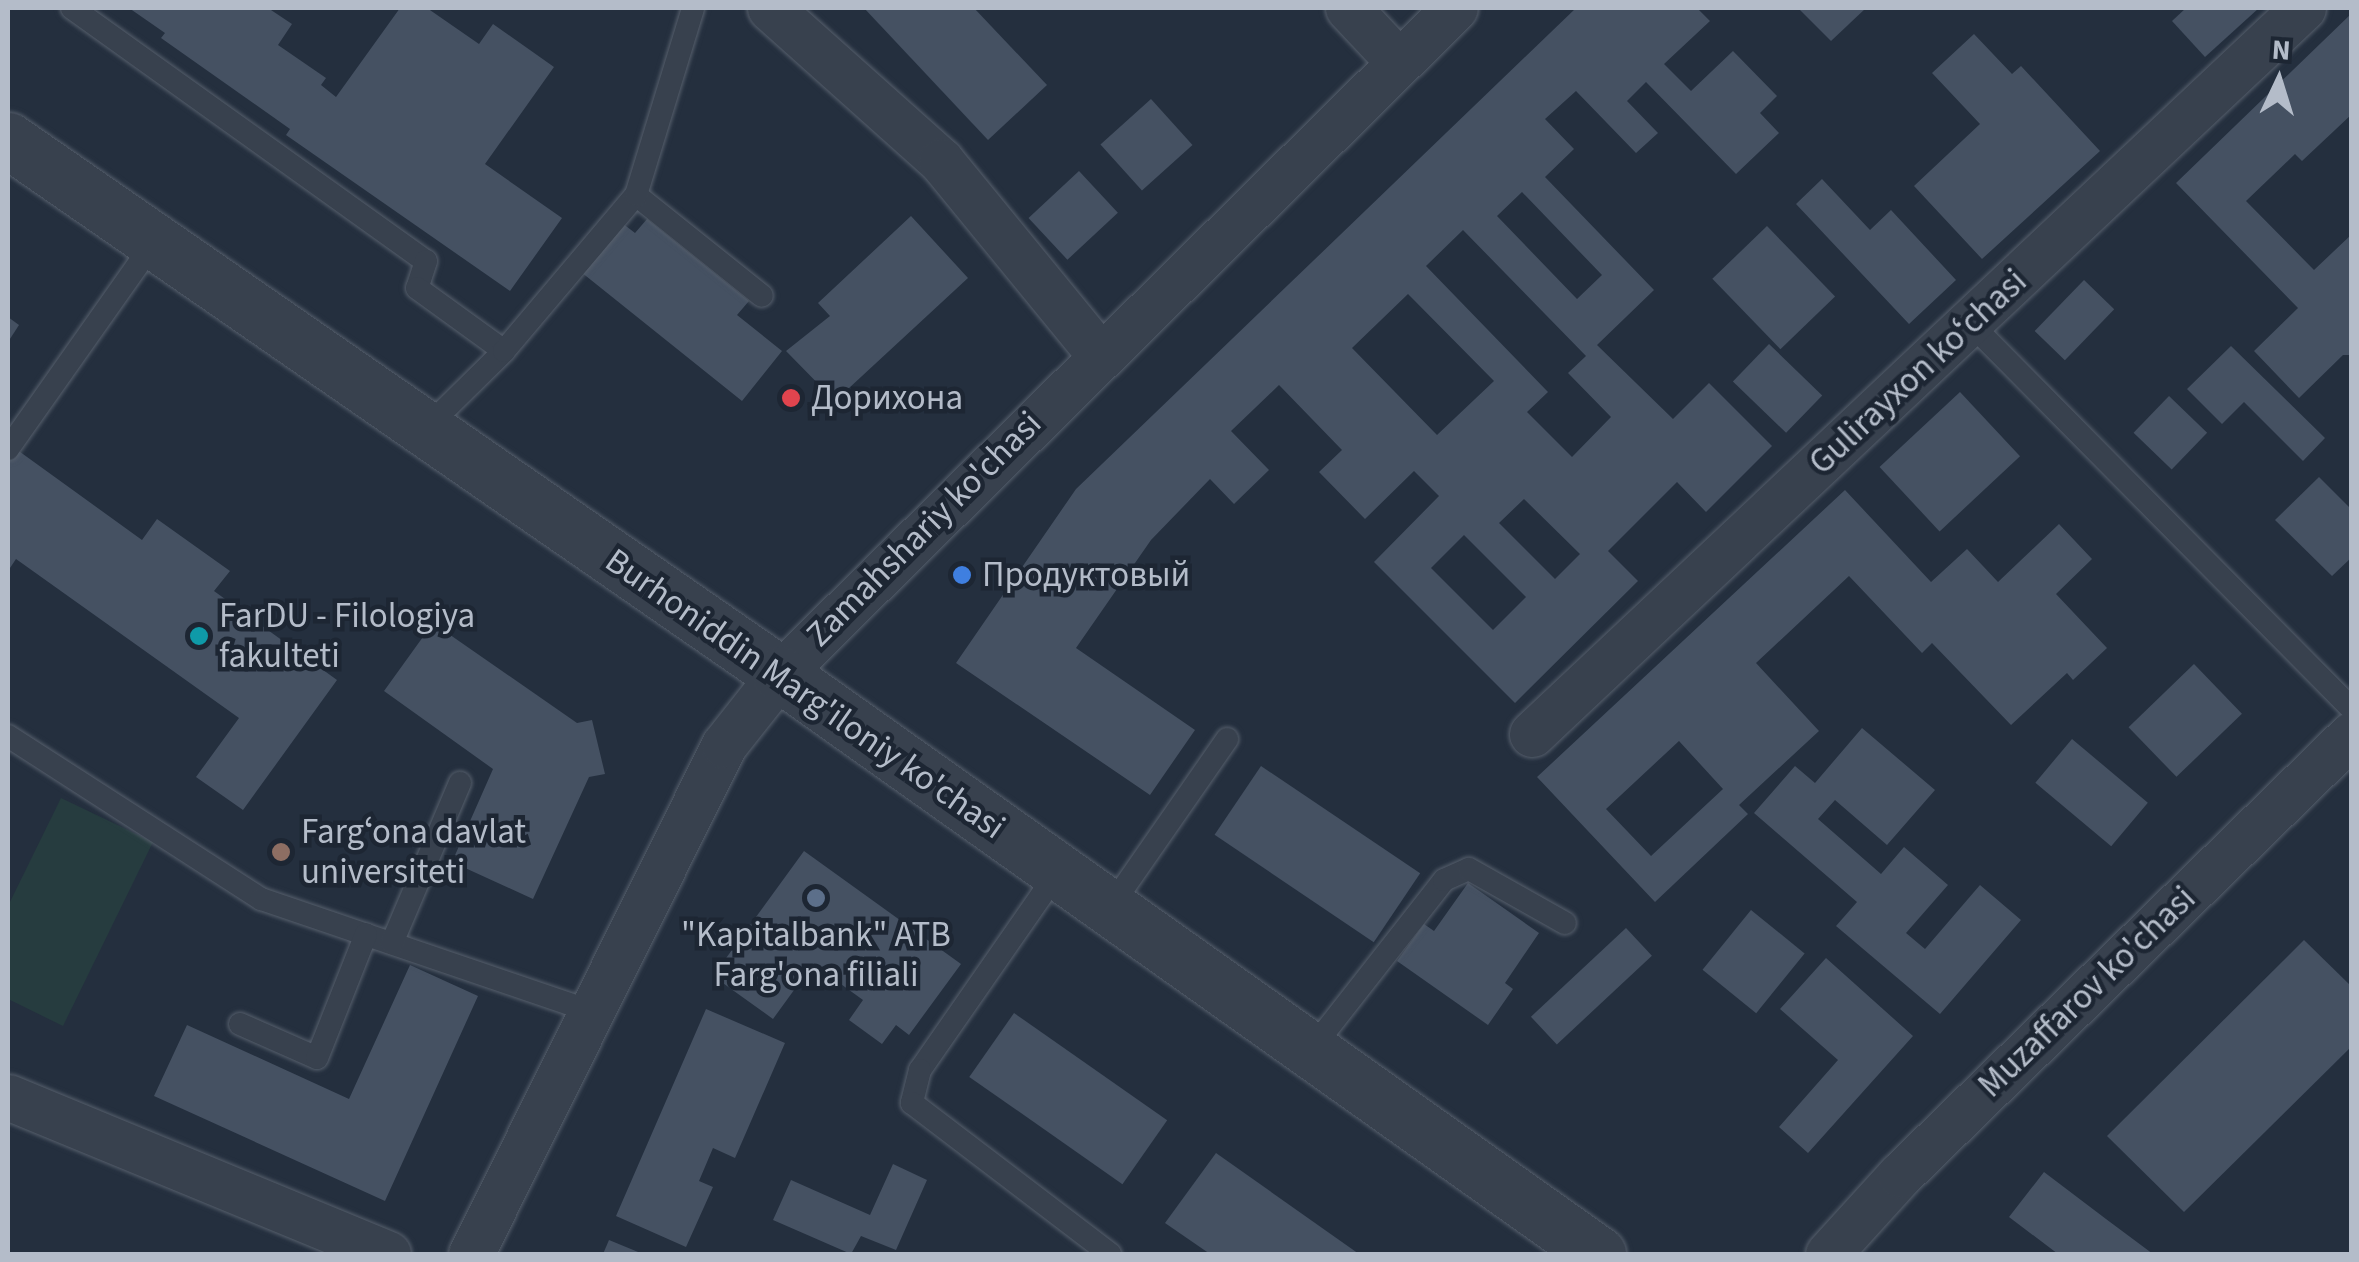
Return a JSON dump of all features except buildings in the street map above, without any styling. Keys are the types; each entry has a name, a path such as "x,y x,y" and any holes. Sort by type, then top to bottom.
{"street":[{"path":"770,8 941,161 1098,353"},
{"path":"1348,8 1398,61"},
{"name":"Zamahshariy ko'chasi","path":"471,1254 724,745 780,674 1098,353 1455,8"},
{"name":"Gulirayxon koʻchasi","path":"1532,734 2303,8"},
{"name":"Burhoniddin Marg'iloniy ko'chasi","path":"8,140 780,674 1598,1254"},
{"name":"Muzaffarov ko'chasi","path":"1828,1254 1900,1175 2352,734"},
{"path":"8,1097 388,1254"}],"lane":[{"path":"72,8 426,261 417,288 504,351"},
{"path":"425,429 504,351 636,195 693,8"},
{"path":"636,195 762,296"},
{"path":"8,449 154,242"},
{"path":"1970,323 2352,709"},
{"path":"8,736 261,899 594,1012"},
{"path":"1109,909 1227,739"},
{"path":"392,942 460,783"},
{"path":"1310,1052 1444,880 1469,869 1566,924"},
{"path":"1057,873 920,1070 912,1103 943,1133 1110,1254"},
{"path":"240,1024 317,1058 366,934"}],"green space":[{"path":"61,798 153,842 63,1026 8,999 8,906"}],"place":[{"name":"Дорихона","path":"791,398"},
{"name":"Продуктовый","path":"962,575"},
{"name":"FarDU - Filologiya fakulteti","path":"199,636"},
{"name":"Fargʻona davlat universiteti","path":"281,852"},
{"name":"\"Kapitalbank\" АТB Farg'ona filiali","path":"816,898"}]}
